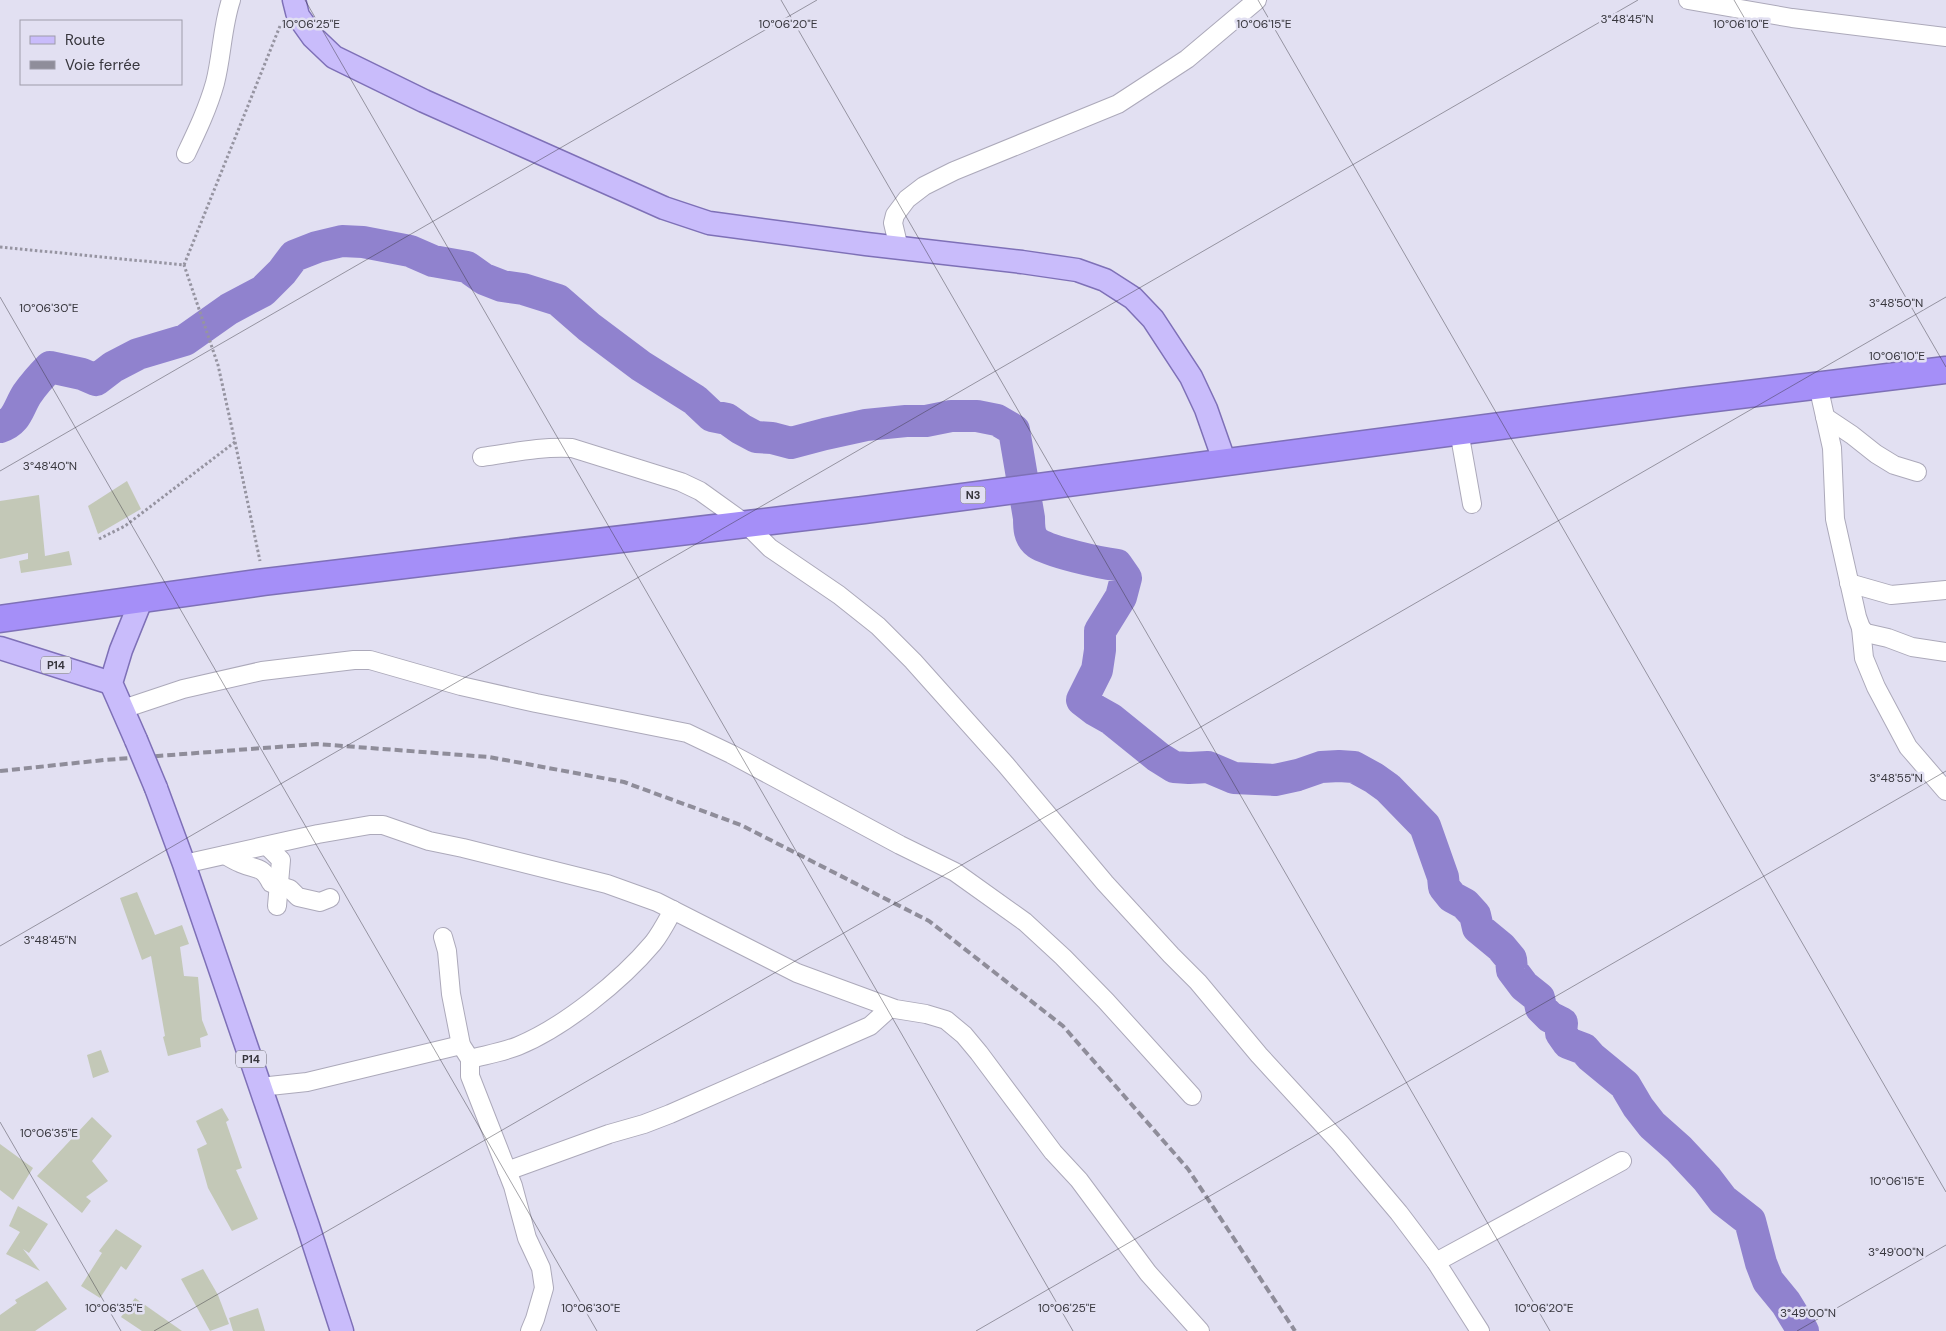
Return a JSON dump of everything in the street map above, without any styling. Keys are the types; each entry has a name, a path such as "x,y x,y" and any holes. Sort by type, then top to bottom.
{"highway":[{"name":"N3","path":"0,619 264,582 746,524 1946,370"}],"main road":[{"path":"289,9 298,16 313,38 334,57 424,101 664,208 709,223 1077,270 1105,280 1134,298 1153,319 1191,377 1206,409 1225,463"},
{"path":"111,683 121,650 142,598"},
{"name":"P14","path":"0,648 111,683 156,788 184,864 342,1331"}],"street":[{"path":"186,154 207,108 215,81 227,12 231,0"},
{"path":"899,248 893,223 895,215 907,199 924,186 954,171 1118,104 1187,59 1257,0"},
{"path":"1688,0 1792,18 1946,37"},
{"path":"1818,385 1832,448 1835,519 1861,628 1864,658 1880,695 1908,747 1946,790"},
{"path":"1825,417 1894,465 1917,472"},
{"path":"1459,431 1472,504"},
{"path":"482,457 559,447 577,449 681,482 700,490 746,524 770,548 839,595 878,626 913,661 1050,816 1105,883 1171,956 1198,982 1259,1055 1340,1143 1399,1213 1436,1262 1480,1331"},
{"path":"1849,583 1891,595 1946,590"},
{"path":"1861,628 1866,633 1888,638 1912,647 1946,652"},
{"path":"123,708 183,689 262,671 354,660 370,660 460,686 687,733 731,754 900,845 955,872 1024,922 1062,957 1106,1001 1192,1096"},
{"path":"184,864 370,825 383,825 429,841 598,881 657,902 797,973 890,1008 926,1014 946,1020 964,1036 1053,1152 1091,1195 1148,1273 1200,1331"},
{"path":"266,846 281,860 277,906"},
{"path":"225,855 240,864 256,867 265,872 271,883 290,889 298,898 320,902 330,898"},
{"path":"260,1087 307,1082 465,1052 515,1047 538,1037 573,1014 624,975 654,941 673,910"},
{"path":"443,937 447,951 450,994 470,1076 507,1171 527,1238 541,1268 544,1288 536,1319 530,1331"},
{"path":"507,1171 670,1114 870,1026 890,1008"},
{"path":"1436,1262 1622,1161"}],"path":[{"path":"264,582 242,466 218,365 184,265 289,9"},
{"path":"0,247 184,265"},
{"path":"99,540 126,526 235,442"}],"building":[{"path":"127,481 141,509 98,534 88,506"},
{"path":"39,495 45,556 69,551 72,565 21,573 19,561 28,559 28,553 0,559 0,501"},
{"path":"137,892 155,935 182,925 189,944 180,947 184,976 198,977 202,1020 208,1035 200,1038 201,1047 168,1056 163,1037 165,1036 151,956 142,960 120,898"},
{"path":"101,1050 109,1072 93,1078 87,1055"},
{"path":"222,1108 229,1120 226,1122 242,1168 236,1170 258,1219 232,1231 208,1188 197,1149 207,1144 196,1121"},
{"path":"92,1117 112,1136 92,1161 108,1181 86,1197 91,1201 82,1213 37,1176"},
{"path":"0,1144 33,1168 13,1200 0,1190"},
{"path":"18,1206 48,1224 29,1253 23,1249 40,1271 6,1254 20,1232 9,1226"},
{"path":"116,1229 142,1246 126,1270 121,1266 100,1298 81,1286 102,1253 99,1251"},
{"path":"203,1269 218,1295 229,1324 210,1331 181,1279"},
{"path":"47,1281 67,1309 35,1331 0,1331 0,1315 17,1303 15,1300"},
{"path":"135,1298 182,1331 142,1331 121,1317"},
{"path":"258,1308 265,1331 233,1331 229,1318"}],"waterway":[{"path":"0,427 14,418 27,394 50,367 82,374 96,380 113,367 138,354 185,340 229,309 263,291 282,272 294,256 317,247 342,241 363,242 410,251 433,261 467,267 484,279 502,286 523,289 558,300 589,327 641,366 695,400 712,416 727,419 756,437 772,438 791,443 866,425 926,421 951,416 977,416 997,420 1014,430 1030,532 1034,541 1043,546 1088,560 1117,565 1126,578 1121,597 1100,631 1097,670 1082,700 1111,719 1158,757 1174,767 1208,767 1234,778 1275,780 1321,767 1354,767 1388,788 1425,826 1443,877 1444,887 1452,897 1465,904 1475,915 1478,928 1501,947 1511,959 1512,970 1524,986 1539,998 1541,1008 1550,1017 1562,1023 1561,1033 1568,1043 1584,1049 1625,1085 1638,1107 1652,1125 1679,1149 1707,1179 1723,1200 1750,1221 1761,1263 1768,1281 1786,1303 1803,1331"}],"railway":[{"path":"0,771 104,760 317,744 489,757 624,782 741,825 929,921 1063,1026 1188,1169 1295,1331"}]}
